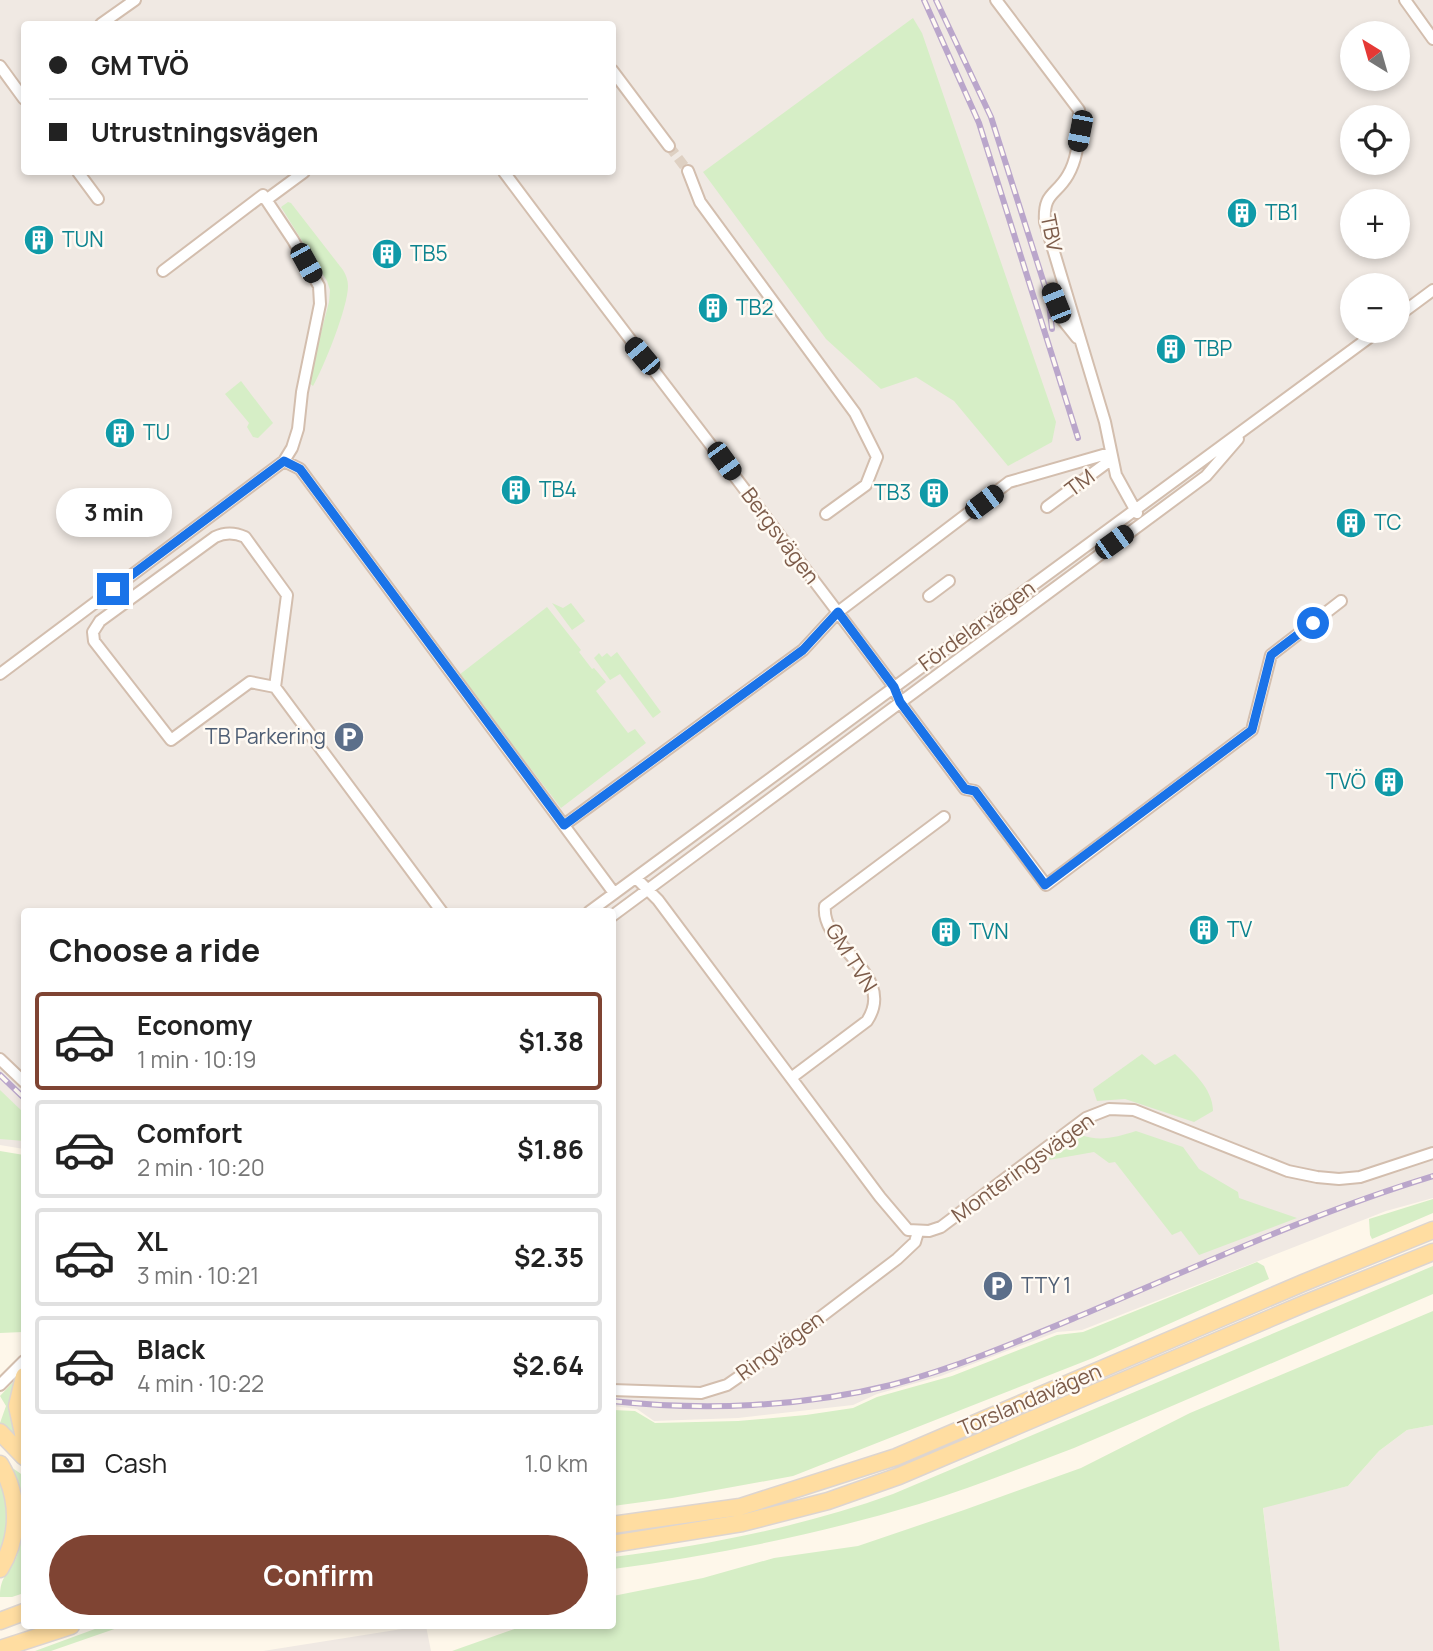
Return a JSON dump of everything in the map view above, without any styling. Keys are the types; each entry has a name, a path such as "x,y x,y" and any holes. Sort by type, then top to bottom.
{"main road":[{"name":"Torslandavägen","path":"616,1524 740,1507 896,1457 1433,1230"},
{"name":"Torslandavägen","path":"616,1543 742,1523 852,1493 899,1476 1433,1252"},
{"path":"21,1389 17,1406 21,1424"},
{"path":"0,1432 21,1454"},
{"path":"0,1464 11,1486 15,1515 13,1542 0,1569"},
{"path":"0,1621 21,1613"},
{"path":"0,1639 29,1629"},
{"path":"0,1649 62,1629"}],"street":[{"path":"105,21 135,0"},
{"name":"TBV","path":"996,0 1079,110 1080,131 1073,165 1068,177 1049,197 1044,207 1050,242 1105,422 1116,475 1134,510 1143,521"},
{"path":"1405,0 1433,38"},
{"path":"0,66 20,83"},
{"path":"616,74 669,146"},
{"path":"688,171 699,202 855,413 877,457 866,485 826,514"},
{"path":"80,175 98,199"},
{"path":"163,271 300,175"},
{"name":"Bergsvägen","path":"505,175 838,612 894,687 900,702"},
{"path":"0,674 284,461 292,448 298,429 302,392 320,303 319,286 265,198"},
{"path":"1050,289 1061,318 1076,337 1086,359"},
{"path":"1410,307 1433,290"},
{"name":"Fördelarvägen","path":"644,885 894,687 1362,343"},
{"name":"Fördelarvägen","path":"644,885 900,702 1206,476 1251,424"},
{"path":"564,825 803,650 838,612 1009,482 1111,456"},
{"name":"TM","path":"1047,507 1111,456"},
{"path":"284,461 300,469 614,893"},
{"path":"275,687 287,595 245,537 237,534 215,537 104,618 93,632 94,641 171,740 250,682 275,687 439,908"},
{"path":"929,596 949,581"},
{"path":"900,702 965,789 975,791 1045,885 1252,730 1271,655 1341,601"},
{"name":"GM TVN","path":"792,1078 867,1021 874,1011 876,999 867,978 829,925 824,915 825,906 944,817"},
{"path":"594,908 614,893 644,885"},
{"path":"606,908 644,885"},
{"path":"616,912 644,885"},
{"path":"616,918 644,885"},
{"path":"644,885 895,1216 908,1230 918,1232"},
{"path":"0,1059 21,1079"},
{"name":"Monteringsvägen","path":"918,1232 942,1227 1086,1118 1109,1109 1134,1110 1288,1171 1317,1177 1360,1177 1433,1153"},
{"name":"Ringvägen","path":"616,1390 701,1393 727,1385 897,1259 915,1242 918,1232"},
{"path":"0,1385 21,1364"}],"shaded area":[{"path":"0,0 1433,0 1433,1198 1386,1211 1082,1330 1057,1332 941,1376 877,1394 853,1405 738,1418 654,1421 637,1409 616,1406 616,908 21,908 21,1148 0,1145"},
{"path":"1433,1425 1433,1651 1280,1651 1263,1507 1348,1486 1379,1451 1407,1430"},
{"path":"402,1629 427,1629 431,1651 263,1651"}],"green space":[{"path":"913,18 922,33 1056,422 1052,442 1008,466 954,401 916,377 881,389 826,339 703,172"},
{"path":"288,202 343,270 348,282 340,322 313,386 308,382 330,290 281,207"},
{"path":"241,381 273,423 258,438 253,437 247,427 249,423 225,394"},
{"path":"552,603 563,608 571,603 585,621 572,630"},
{"path":"547,607 581,650 579,652 592,669 606,682 596,691 628,733 635,729 646,743 561,808 459,675"},
{"path":"617,652 661,712 653,718 620,674 610,680 594,658 599,653 602,657 607,653 611,657"},
{"path":"1142,1054 1155,1065 1175,1054 1205,1087 1213,1111 1194,1122 1125,1099 1097,1101 1093,1089"},
{"path":"0,1090 21,1110 21,1141 0,1139"},
{"path":"1136,1131 1183,1147 1199,1169 1238,1192 1239,1198 1297,1218 1199,1255 1181,1231 1172,1235 1115,1162 1109,1163 1094,1152 1043,1161 1081,1135 1102,1138"},
{"path":"0,1151 21,1154 21,1332 0,1333"},
{"path":"1433,1199 1433,1213 1372,1239 1369,1219"},
{"path":"1257,1262 1264,1266 1269,1279 1093,1358 793,1476 616,1506 616,1410 635,1411 655,1423 738,1421 853,1408 877,1397 952,1376 1057,1335 1083,1332"},
{"path":"1433,1266 1433,1294 1074,1448 997,1477 919,1504 805,1534 616,1569 616,1557 754,1533 824,1516 893,1494"},
{"path":"1433,1311 1433,1425 1407,1430 1379,1451 1348,1486 1263,1508 1280,1651 452,1651 514,1629 616,1629 616,1595 703,1578 774,1558 858,1546 1081,1468 1190,1413"},
{"path":"14,1381 18,1437 16,1440 0,1423 6,1406 0,1396"},
{"path":"11,1467 21,1474 21,1501"},
{"path":"0,1483 9,1521 0,1559"},
{"path":"21,1541 21,1594 0,1597 3,1580"},
{"path":"95,1629 114,1629 51,1651 35,1651"}],"tunnel":[{"path":"669,146 688,171"}],"railway":[{"path":"924,0 979,123 1078,438"},
{"path":"936,0 991,117 1048,296 1052,329"},
{"path":"0,1075 21,1095"},
{"path":"616,1401 682,1406 753,1405 823,1398 891,1385 991,1352 1302,1222 1433,1176"}],"place":[{"name":"TB1","path":"1242,213"},
{"name":"TUN","path":"39,240"},
{"name":"TB5","path":"387,254"},
{"name":"TB2","path":"713,308"},
{"name":"TBP","path":"1171,349"},
{"name":"TU","path":"120,433"},
{"name":"TB4","path":"516,490"},
{"name":"TB3","path":"934,493"},
{"name":"TC","path":"1351,523"},
{"name":"TB Parkering","path":"349,737"},
{"name":"TVÖ","path":"1389,782"},
{"name":"TV","path":"1204,930"},
{"name":"TVN","path":"946,932"},
{"name":"TTY 1","path":"998,1286"}],"route":[{"path":"113,589 284,461 300,469 564,825 803,650 838,612 965,789 975,791 1045,885 1252,730 1271,655 1313,623"}]}
